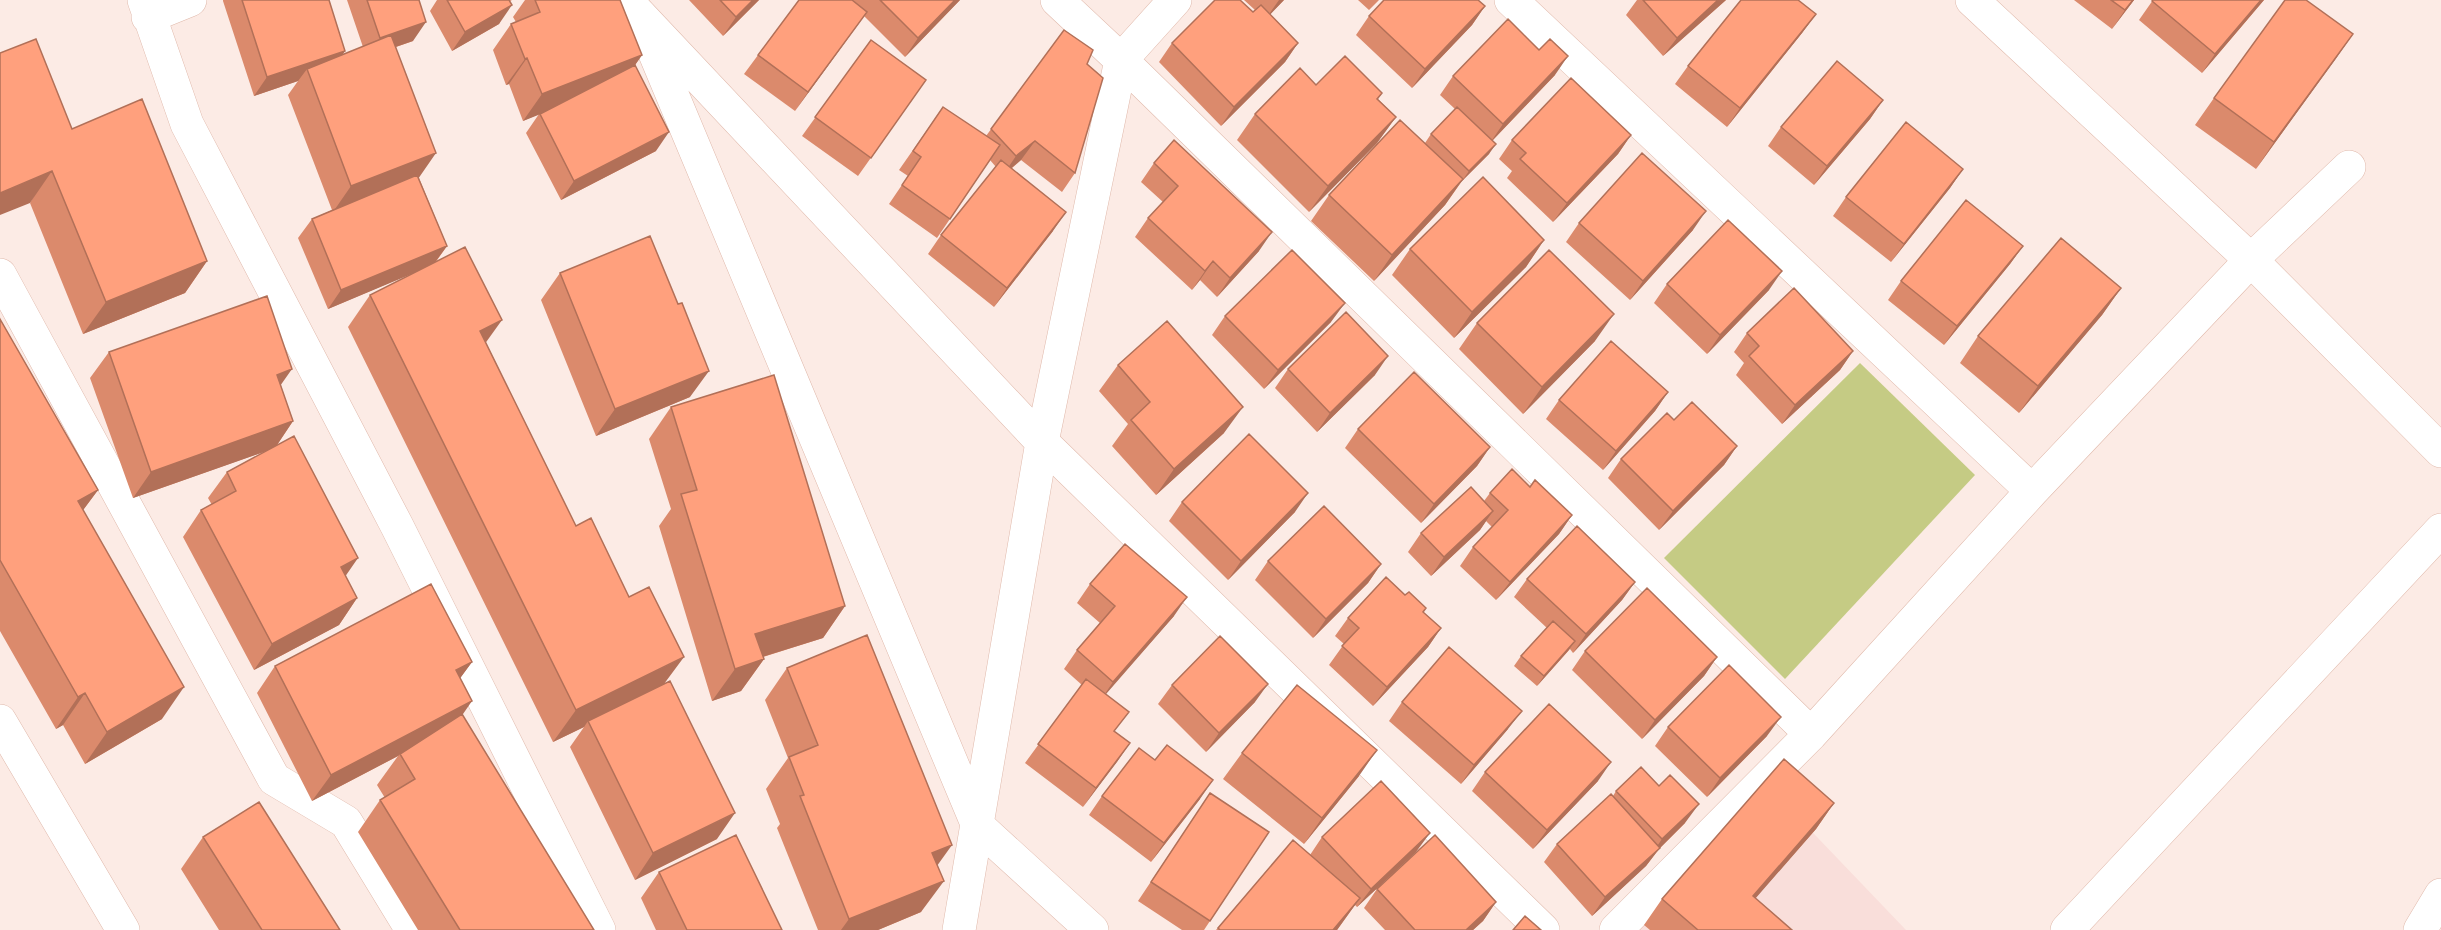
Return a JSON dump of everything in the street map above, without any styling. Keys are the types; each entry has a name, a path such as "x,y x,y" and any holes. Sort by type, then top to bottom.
{"street":[{"path":"190,0 146,9 187,124 397,526 599,930"},
{"path":"1057,0 1811,734"},
{"path":"959,930 1042,442 1121,60 1175,0"},
{"path":"1511,0 2032,491"},
{"path":"1972,0 2251,260 2441,451"},
{"path":"629,6 1042,442 1543,930"},
{"path":"629,6 978,826 1092,930"},
{"path":"1616,930 1811,734 2032,491 2251,260 2349,167"},
{"path":"0,275 274,779 346,822 412,930"},
{"path":"2067,930 2441,530"},
{"path":"0,721 123,930"},
{"path":"2420,930 2441,896"}],"shaded area":[{"path":"1775,793 1906,930 1635,930"}],"green space":[{"path":"1860,363 1975,475 1785,679 1664,558"}],"building":[{"path":"242,0 329,0 345,51 267,77"},
{"path":"367,0 419,0 426,22 380,38"},
{"path":"447,0 509,0 512,5 465,32"},
{"path":"535,0 620,0 642,55 542,94 511,24 540,12"},
{"path":"720,0 753,0 736,17"},
{"path":"799,0 852,0 867,12 808,92 758,55"},
{"path":"880,0 955,0 918,38"},
{"path":"1215,0 1240,0 1253,12 1261,5 1298,43 1234,107 1172,43"},
{"path":"1384,0 1478,0 1485,6 1425,69 1369,16"},
{"path":"1643,0 1718,0 1677,38"},
{"path":"1741,0 1798,0 1816,14 1740,108 1688,66"},
{"path":"2111,0 2133,0 2125,10"},
{"path":"2153,0 2261,0 2215,54"},
{"path":"2285,0 2306,0 2353,34 2274,142 2214,98"},
{"path":"1508,19 1539,50 1550,39 1568,56 1503,124 1453,76"},
{"path":"1064,30 1093,50 1087,64 1103,78 1075,173 1035,141 1016,156 991,129"},
{"path":"391,35 436,153 351,186 307,69"},
{"path":"36,39 72,129 142,99 207,261 106,302 52,171 0,193 0,53"},
{"path":"871,40 926,80 871,158 815,117"},
{"path":"1345,56 1382,93 1377,99 1396,117 1328,186 1255,114 1300,68 1316,85"},
{"path":"1837,61 1883,100 1827,166 1781,127"},
{"path":"635,65 669,132 574,181 540,114"},
{"path":"1571,78 1631,135 1567,203 1520,159 1526,153 1512,140"},
{"path":"943,107 1000,145 950,219 902,185 921,157 913,151"},
{"path":"1457,107 1496,144 1469,171 1431,134"},
{"path":"1400,120 1463,179 1392,255 1329,195"},
{"path":"1906,122 1963,169 1904,244 1846,197"},
{"path":"1174,140 1272,232 1230,278 1213,261 1205,271 1148,218 1178,186 1154,163"},
{"path":"1642,153 1706,211 1643,281 1579,223"},
{"path":"1001,160 1066,212 1007,288 941,235"},
{"path":"417,175 447,246 341,290 312,219"},
{"path":"1483,177 1544,240 1472,312 1410,249"},
{"path":"1966,200 2023,246 1957,326 1901,281"},
{"path":"1728,220 1782,271 1720,335 1667,284"},
{"path":"650,236 678,304 682,303 709,371 615,409 560,273"},
{"path":"2061,238 2121,288 2038,386 1978,336"},
{"path":"465,247 502,320 480,331 576,526 591,518 629,597 649,587 684,657 576,710 370,295"},
{"path":"1292,250 1345,303 1278,370 1225,316"},
{"path":"1549,250 1614,314 1542,387 1477,323"},
{"path":"1794,288 1853,351 1795,405 1749,356 1759,346 1747,333"},
{"path":"267,296 292,369 277,375 293,421 151,472 109,352"},
{"path":"1346,312 1388,356 1330,413 1288,369"},
{"path":"0,319 98,490 78,501 184,687 107,732 85,693 78,697 0,560"},
{"path":"1167,321 1243,407 1174,469 1131,420 1150,402 1118,365"},
{"path":"1611,341 1668,392 1616,451 1559,400"},
{"path":"1414,372 1490,447 1434,504 1358,429"},
{"path":"774,375 845,606 755,634 764,659 735,669 681,494 697,490 671,407"},
{"path":"1692,402 1737,446 1673,511 1621,459 1667,413 1674,420"},
{"path":"1249,434 1308,493 1241,561 1182,502"},
{"path":"294,436 358,558 341,567 357,598 272,644 201,510 236,491 227,472"},
{"path":"1512,469 1530,487 1535,480 1572,515 1510,582 1473,547 1508,510 1490,493"},
{"path":"1471,487 1493,511 1444,557 1421,533"},
{"path":"1324,506 1381,564 1326,619 1268,561"},
{"path":"1577,526 1635,582 1586,634 1527,579"},
{"path":"1125,544 1187,597 1113,682 1077,650 1115,606 1090,584"},
{"path":"1386,577 1405,595 1409,592 1426,608 1423,612 1441,628 1387,687 1342,646 1359,628 1348,618"},
{"path":"431,584 472,662 456,670 472,701 331,775 275,666"},
{"path":"1647,588 1717,657 1655,720 1585,651"},
{"path":"1553,621 1575,641 1544,676 1521,656"},
{"path":"867,635 952,845 932,853 944,881 849,919 800,796 804,795 789,757 818,745 787,668"},
{"path":"1220,636 1268,684 1219,733 1172,685"},
{"path":"1449,647 1522,711 1474,765 1402,702"},
{"path":"1729,665 1781,717 1720,778 1668,727"},
{"path":"1086,679 1129,712 1114,731 1130,743 1096,788 1038,744"},
{"path":"670,681 735,813 653,853 588,721"},
{"path":"1297,685 1377,750 1322,818 1242,753"},
{"path":"1549,704 1611,762 1547,830 1485,772"},
{"path":"462,714 594,930 460,930 380,800 415,779 400,754"},
{"path":"1167,745 1213,780 1164,843 1102,796 1139,748 1155,760"},
{"path":"1784,759 1834,803 1753,896 1792,930 1698,930 1662,899"},
{"path":"1641,767 1659,786 1670,775 1699,804 1662,839 1616,791"},
{"path":"1381,781 1430,833 1371,889 1322,837"},
{"path":"1210,793 1269,832 1210,921 1151,882"},
{"path":"1611,794 1660,848 1605,897 1557,844"},
{"path":"259,802 340,930 262,930 203,837"},
{"path":"736,835 782,930 687,930 659,872"},
{"path":"1435,835 1496,902 1466,930 1415,930 1377,889"},
{"path":"1293,840 1360,898 1333,930 1220,930 1218,928"},
{"path":"1525,916 1541,930 1513,930"}]}
